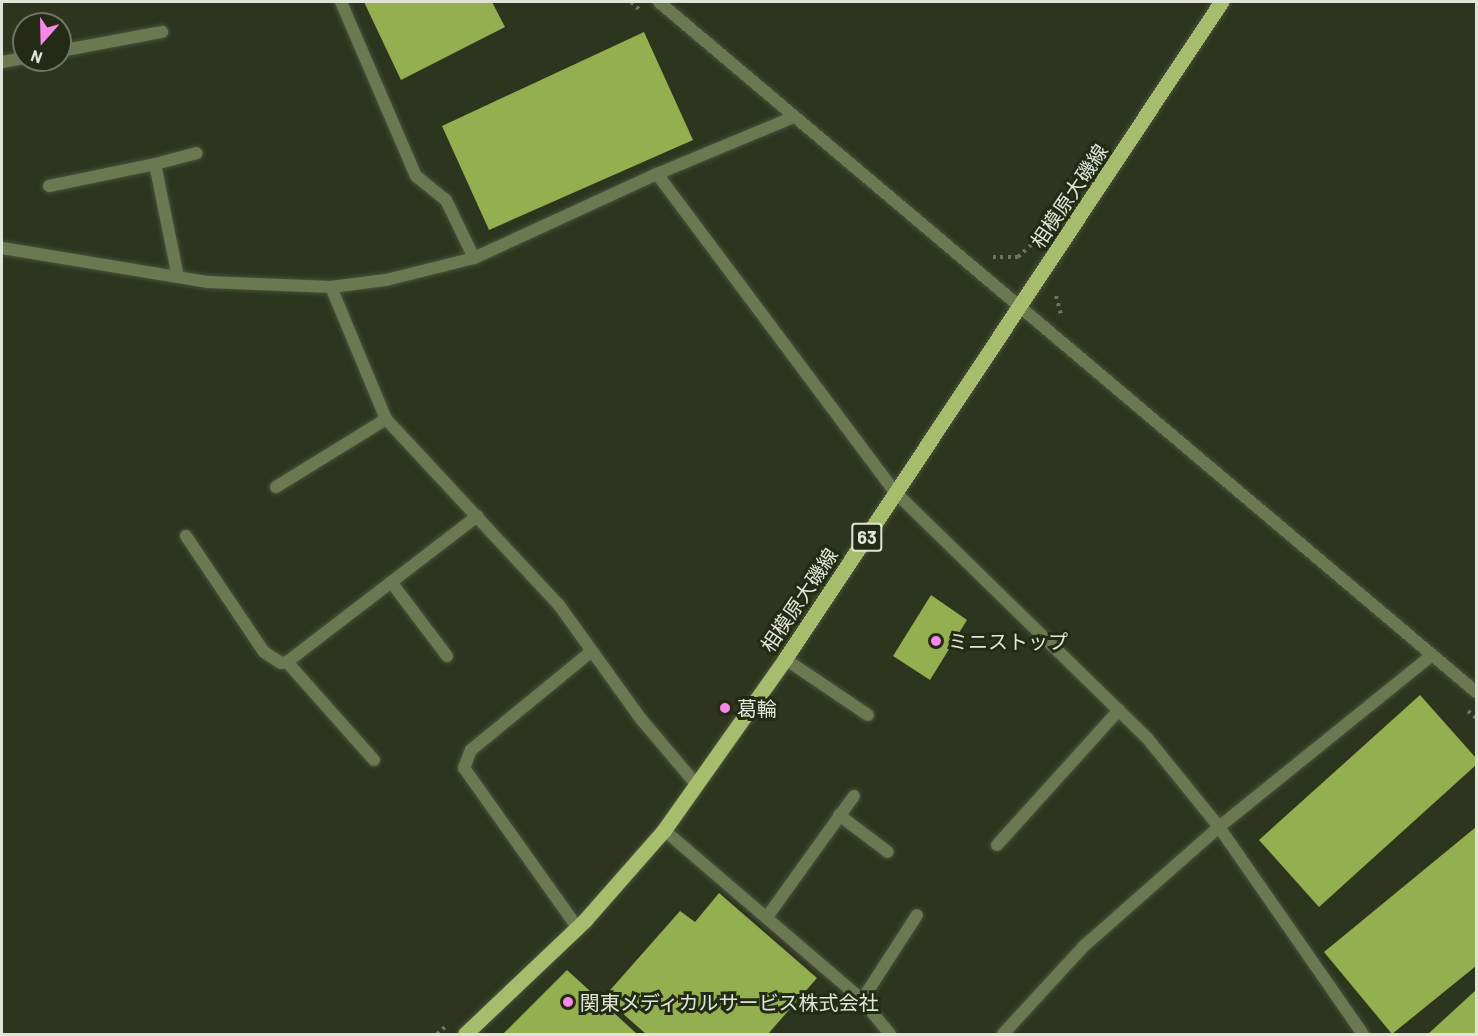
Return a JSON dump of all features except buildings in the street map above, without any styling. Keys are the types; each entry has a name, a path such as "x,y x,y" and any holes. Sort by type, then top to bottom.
{"main road":[{"name":"相模原大磯線","path":"465,1035 577,927 664,830 785,659 1221,2"}],"street":[{"path":"341,2 416,176 446,200 474,258"},
{"path":"659,2 1476,692"},
{"path":"72,49 162,32"},
{"path":"2,248 178,277 331,286 386,280 474,258 657,174 795,117"},
{"path":"49,186 197,153"},
{"path":"155,164 178,277"},
{"path":"657,174 896,493 1119,710 1219,827 1363,1035"},
{"path":"331,286 386,419 559,605 641,719 696,784"},
{"path":"276,487 386,419"},
{"path":"186,536 264,652 274,662 287,662 477,516"},
{"path":"391,582 447,656"},
{"path":"577,927 464,768 471,750 592,651"},
{"path":"1003,1035 1084,946 1219,827 1432,655"},
{"path":"785,659 868,715"},
{"path":"287,662 374,760"},
{"path":"997,845 1119,710"},
{"path":"767,917 854,796"},
{"path":"839,816 888,852"},
{"path":"664,830 862,1000 890,1035"},
{"path":"862,1000 917,915"},
{"path":"874,1035 882,1024"}],"place":[{"name":"ミニストップ","path":"936,641"},
{"name":"葛輪","path":"725,708"},
{"name":"関東メディカルサービス株式会社","path":"568,1002"}]}
